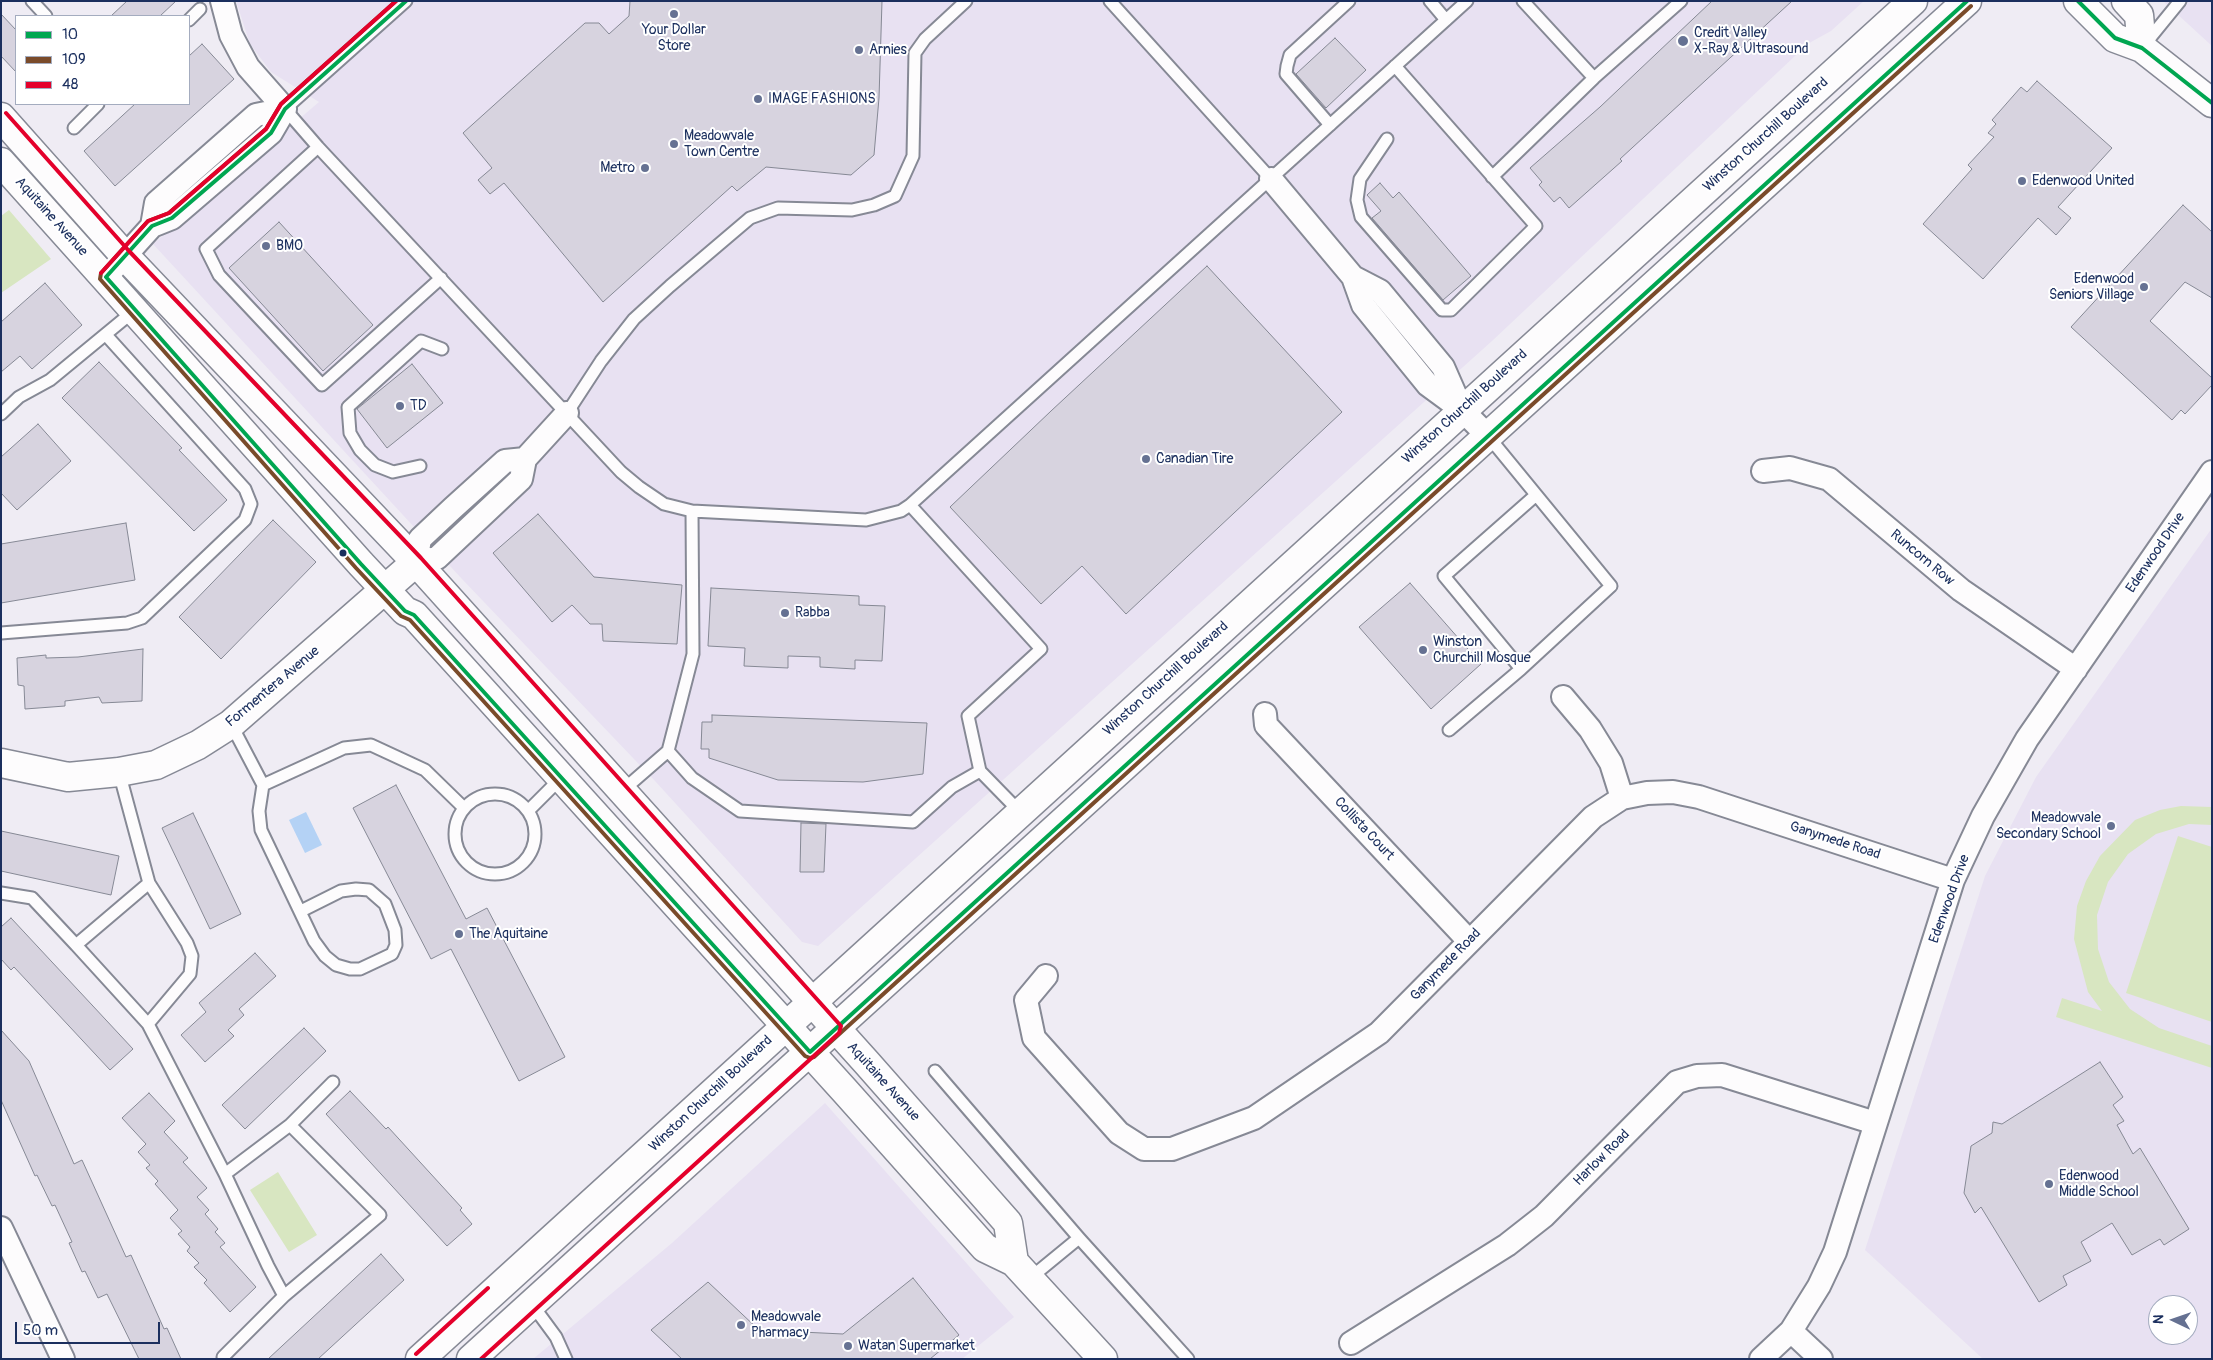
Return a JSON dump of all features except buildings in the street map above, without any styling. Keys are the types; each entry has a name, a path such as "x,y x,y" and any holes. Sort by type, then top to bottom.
{"main road":[{"name":"Winston Churchill Boulevard","path":"420,1359 1913,1"},
{"path":"471,1359 1967,1"},
{"path":"2078,1 2115,38 2142,48 2212,103"},
{"path":"2126,1 2139,15 2142,48"},
{"name":"Aquitaine Avenue","path":"1,117 124,256 416,562 836,1028 1008,1223 1022,1270"},
{"name":"Aquitaine Avenue","path":"1,162 405,611 414,615 786,1025 985,1248 1022,1270 1102,1359"},
{"name":"Formentera Avenue","path":"1,763 68,777 119,772 156,765 198,745 231,724 416,562"}],"street":[{"path":"106,278 152,226 156,203 256,115 285,109 248,67 231,35 222,1"},
{"path":"1271,178 1353,277 1363,305 1428,385 1462,410 1488,436"},
{"path":"416,562 420,539 505,461 525,459 567,413"},
{"name":"Runcorn Row","path":"1762,470 1790,468 1829,479 1961,590 2076,669"},
{"name":"Edenwood Drive","path":"1761,1359 1791,1331 1819,1286 1834,1252 1953,880 1983,816 2011,765 2212,472"},
{"path":"1563,697 1590,729 1612,762 1622,798"},
{"name":"Collista Court","path":"1266,714 1266,725 1470,941"},
{"name":"Ganymede Road","path":"1046,976 1026,1000 1034,1038 1119,1133 1144,1149 1172,1149 1254,1118 1379,1033 1594,816 1622,798 1647,793 1673,792 1700,797 1953,880"},
{"name":"Harlow Road","path":"1351,1343 1507,1245 1544,1216 1677,1082 1697,1076 1722,1075 1875,1123"},
{"path":"1,1228 63,1359"},
{"path":"1791,1331 1821,1359"}],"lane":[{"path":"32,1 45,15"},
{"path":"406,1 285,109 318,147 621,472 638,487 664,504 692,511 866,520 901,511 910,505 1467,1"},
{"path":"567,413 601,362 634,320 670,286 750,218 778,208 852,210 874,205 896,196 913,156 915,53 925,40 966,1"},
{"path":"1110,1 1271,178"},
{"path":"1330,125 1286,74 1286,66 1290,55 1349,1"},
{"path":"1430,1 1446,20"},
{"path":"1523,1 1594,78"},
{"path":"1492,176 1594,78 1681,1"},
{"path":"2142,48 2180,1"},
{"path":"190,19 200,9"},
{"path":"1387,139 1360,179 1357,200 1361,217 1442,310 1451,310 1536,226 1395,66"},
{"path":"74,128 97,105"},
{"path":"318,147 206,249 219,275 322,385 441,278"},
{"path":"1,414 19,397 50,380 135,310"},
{"path":"1,633 127,623 142,618 245,520 251,504 244,489 106,335"},
{"path":"420,466 394,472 375,465 360,450 350,432 348,407 421,341 442,349"},
{"path":"1449,730 1521,669 1611,586 1488,436"},
{"path":"1521,669 1444,576 1536,495"},
{"path":"910,505 1041,649 968,716 980,771 1020,812"},
{"path":"622,792 668,751 692,654 692,511"},
{"path":"231,724 263,786 259,811 261,830 314,941 325,956 336,965 350,969 360,968 392,954 396,945 394,930 385,904 369,890 341,891 301,911"},
{"path":"263,786 344,748 371,746 425,770 464,808"},
{"path":"668,751 692,778 740,811 913,822 952,787 980,771"},
{"path":"119,772 149,883 187,943 192,956 190,974 148,1024"},
{"path":"528,811 561,778"},
{"path":"497,794 509,796 520,802 528,811 534,823 536,837 533,851 525,862 514,871 501,875 487,874 474,869 464,860 457,848 455,834 457,821 464,808 484,795 497,794"},
{"path":"76,945 149,883"},
{"path":"1,893 32,898 148,1024 225,1174 284,1296"},
{"path":"935,1071 1079,1238 1188,1359"},
{"path":"225,1174 290,1125 334,1082"},
{"path":"223,1357 284,1296 380,1215 290,1125"},
{"path":"1022,1270 1079,1238"},
{"path":"531,1303 556,1337 566,1359"}],"shaded area":[{"name":"Meadowvale Town Centre","path":"236,1 1864,1 1831,31 1811,42 1795,56 1492,341 818,946 802,942 655,781 462,579 153,244 319,102 271,72 250,44"},
{"path":"2163,1 2212,1 2212,46"},
{"path":"2212,528 2212,1359 1983,1359 1865,1250 1985,876 2036,777"},
{"path":"825,1103 1014,1317 962,1359 533,1359 672,1243"}],"green space":[{"path":"9,210 51,259 1,293 1,216"},
{"path":"2181,806 2212,807 2212,825 2189,824 2156,834 2128,854 2108,882 2097,915 2098,949 2109,982 2130,1009 2159,1028 2212,1046 2212,1068 2056,1017 2062,998 2102,1011 2088,992 2074,939 2077,906 2086,881 2100,856 2135,820 2160,810"},
{"path":"2178,836 2212,847 2212,1022 2126,993"},
{"path":"278,1172 317,1235 289,1252 250,1190"}],"water":[{"path":"306,812 322,845 305,853 289,820"}],"transit line":[{"name":"109","path":"396,1 281,104 266,129 169,213 148,221 101,273 100,279 356,568 401,616 410,620 805,1056 810,1058 814,1057 1971,6"},
{"name":"48","path":"101,273 148,221 169,213 266,129 281,104 396,1"},
{"name":"10","path":"406,1 285,109 271,133 172,218 152,226 106,277 361,564 405,611 414,615 810,1052 1967,1"},
{"name":"10","path":"2078,1 2115,38 2142,48 2212,103"},
{"name":"48","path":"6,113 129,251 421,558 841,1026 839,1033 481,1359"},
{"name":"48","path":"416,1354 488,1288"}],"place":[{"name":"Your Dollar Store","path":"674,14"},
{"name":"Credit Valley X-Ray & Ultrasound","path":"1683,41"},
{"name":"Arnies","path":"859,50"},
{"name":"IMAGE FASHIONS","path":"758,99"},
{"name":"Meadowvale Town Centre","path":"674,144"},
{"name":"Metro","path":"645,168"},
{"name":"Edenwood United","path":"2022,181"},
{"name":"BMO","path":"266,246"},
{"name":"Edenwood Seniors Village","path":"2144,287"},
{"name":"TD","path":"400,406"},
{"name":"Canadian Tire","path":"1146,459"},
{"name":"Rabba","path":"785,613"},
{"name":"Winston Churchill Mosque","path":"1423,650"},
{"name":"Meadowvale Secondary School","path":"2111,826"},
{"name":"The Aquitaine","path":"459,934"},
{"name":"Edenwood Middle School","path":"2049,1184"},
{"name":"Meadowvale Pharmacy","path":"741,1325"},
{"name":"Watan Supermarket","path":"848,1346"}]}
